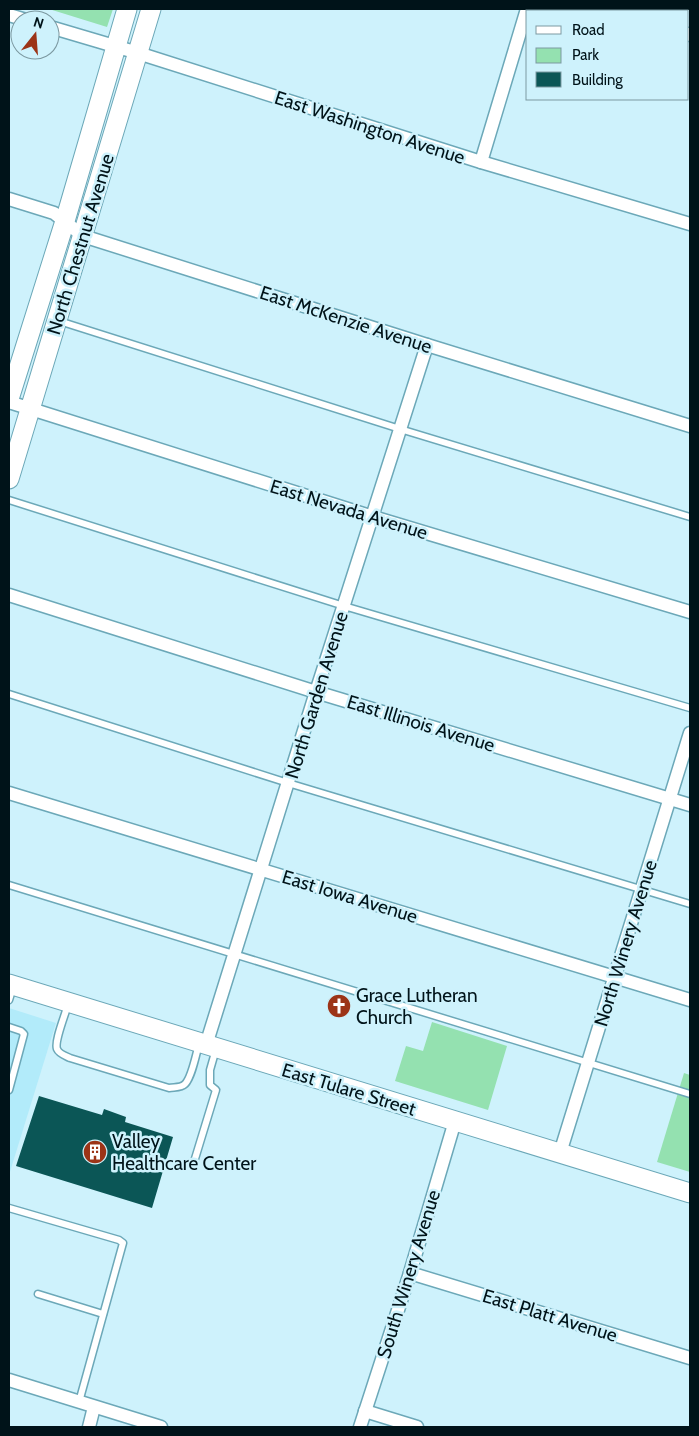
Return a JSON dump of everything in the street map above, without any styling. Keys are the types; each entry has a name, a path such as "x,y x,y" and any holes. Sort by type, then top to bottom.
{"main road":[{"name":"North Chestnut Avenue","path":"9,400 128,9"},
{"name":"North Chestnut Avenue","path":"9,478 151,9"},
{"name":"East Tulare Street","path":"10,990 69,1003 690,1193"}],"street":[{"path":"481,162 526,12"},
{"name":"East Washington Avenue","path":"60,30 481,162 690,224"},
{"name":"East McKenzie Avenue","path":"9,199 54,213 83,236 426,345 690,426"},
{"name":"North Garden Avenue","path":"207,1045 426,345"},
{"name":"East Nevada Avenue","path":"9,400 373,517 690,612"},
{"name":"East Illinois Avenue","path":"9,595 316,692 690,805"},
{"name":"North Winery Avenue","path":"560,1153 690,733"},
{"name":"East Iowa Avenue","path":"9,793 690,1000"},
{"name":"South Winery Avenue","path":"360,1427 410,1273 455,1121"},
{"name":"East Platt Avenue","path":"410,1273 690,1358"},
{"path":"9,1380 161,1427"},
{"path":"89,1427 94,1407"},
{"path":"365,1411 417,1427"}],"lane":[{"path":"57,321 400,429 690,517"},
{"path":"9,500 344,606 690,708"},
{"path":"9,694 288,783 690,904"},
{"path":"9,885 690,1094"},
{"path":"69,1003 56,1042 57,1048 62,1054 79,1061 169,1088 179,1087 185,1083 207,1045"},
{"path":"9,1027 24,1034 9,1090"},
{"path":"194,1162 216,1090 210,1086 207,1045"},
{"path":"9,1208 119,1240 123,1243 78,1402"},
{"path":"38,1294 103,1314"}],"shaded area":[{"path":"9,1008 56,1023 9,1175"}],"green space":[{"path":"49,9 113,9 107,27 60,12 60,10"},
{"path":"432,1022 507,1046 488,1110 395,1081 406,1046 423,1051"},
{"path":"684,1073 690,1075 690,1172 657,1162"}],"building":[{"name":"Valley Healthcare Center","path":"39,1096 102,1115 104,1109 126,1117 125,1122 173,1137 152,1208 16,1166"}],"place":[{"name":"Grace Lutheran Church","path":"339,1006"},
{"name":"Valley Healthcare Center","path":"95,1152"}]}
